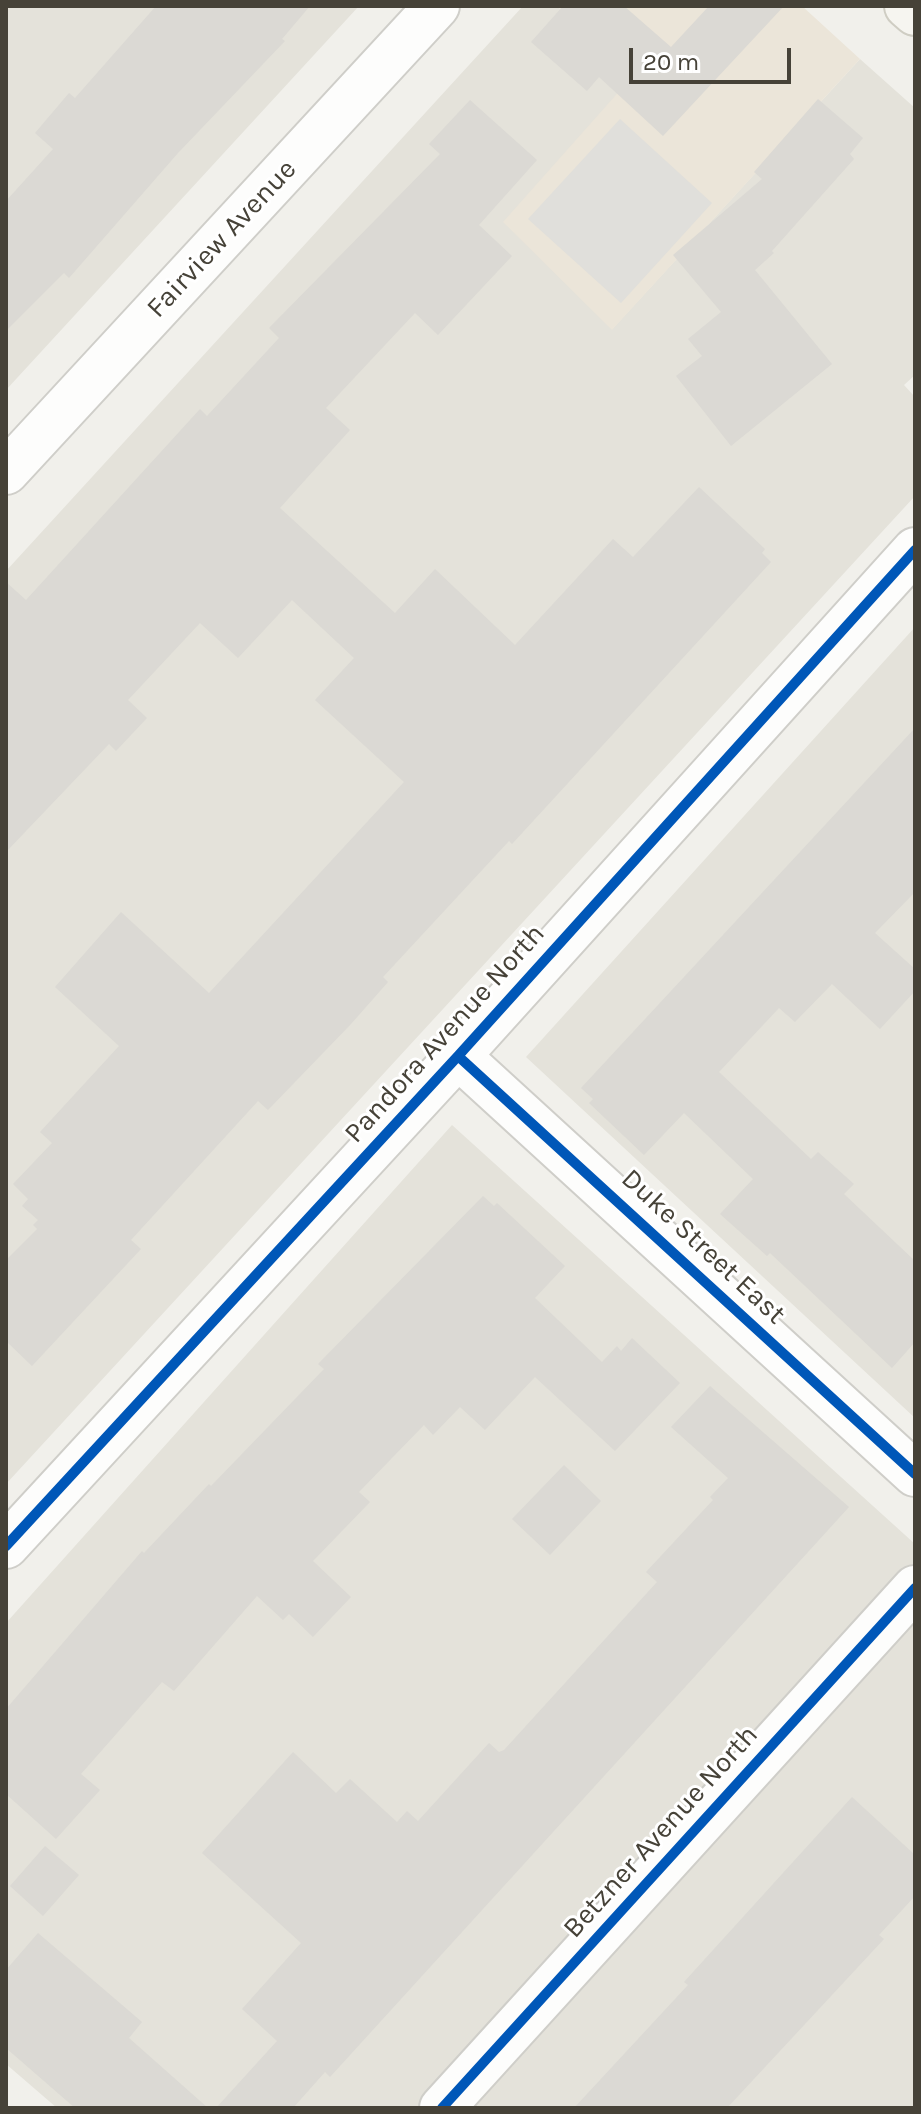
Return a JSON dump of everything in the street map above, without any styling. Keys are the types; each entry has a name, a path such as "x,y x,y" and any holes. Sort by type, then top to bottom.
{"main road":[{"path":"907,6 915,13"}],"street":[{"name":"Fairview Avenue","path":"6,472 437,6"},
{"name":"Pandora Avenue North","path":"6,1546 458,1056 915,550"},
{"name":"Duke Street East","path":"458,1056 915,1474"},
{"name":"Betzner Avenue North","path":"442,2108 915,1588"}],"shaded area":[{"path":"6,6 359,6 6,390"},
{"path":"523,6 557,6 631,78 612,329 860,59 915,108 915,375 904,385 915,397 915,496 6,1484 6,571"},
{"path":"557,6 802,6 860,59 612,330 503,222 631,78"},
{"path":"620,119 712,203 621,303 528,219"},
{"path":"915,627 915,1418 526,1057"},
{"path":"452,1125 915,1544 915,2108 57,2108 6,2064 6,1623"}],"building":[{"path":"156,6 310,6 282,39 285,41 178,153 69,278 64,273 6,331 6,201 53,149 35,133 69,93 75,98"},
{"path":"563,6 624,6 671,47 709,6 784,6 663,136 599,77 587,91 531,42"},
{"path":"818,99 863,138 850,154 854,159 772,251 774,253 755,270 832,364 731,446 676,376 702,356 688,339 721,312 673,255 762,179 754,172"},
{"path":"470,100 537,160 479,225 512,256 438,335 415,313 326,408 350,430 280,508 395,613 435,569 515,645 613,539 633,557 699,487 765,549 762,553 771,562 512,844 509,841 383,977 388,982 351,1024 268,1110 258,1101 131,1240 141,1249 32,1366 6,1341 6,1260 37,1229 33,1225 38,1220 22,1206 28,1199 13,1184 52,1143 40,1132 119,1046 55,987 121,912 209,993 404,782 315,700 354,658 292,600 238,658 200,623 128,700 147,718 116,751 109,744 6,852 6,582 26,600 200,409 207,416 279,338 269,328 440,154 429,144"},
{"path":"915,728 915,892 875,933 915,969 915,991 880,1029 832,984 795,1022 779,1008 719,1072 811,1159 818,1152 854,1184 844,1194 915,1261 915,1342 892,1368 770,1253 767,1256 720,1214 753,1179 684,1113 644,1155 589,1103 593,1099 581,1088"},
{"path":"483,1196 494,1206 497,1203 565,1266 535,1298 602,1362 617,1346 621,1351 632,1338 680,1383 615,1451 535,1377 485,1430 460,1407 433,1435 424,1425 359,1492 370,1502 313,1561 351,1597 313,1637 289,1614 283,1620 257,1596 174,1691 162,1682 81,1774 100,1790 56,1839 6,1794 6,1709 142,1551 144,1553 324,1369 318,1364"},
{"path":"710,1386 849,1507 330,2077 325,2072 293,2108 216,2108 277,2041 242,2009 301,1943 202,1853 293,1752 336,1793 350,1779 397,1822 407,1811 418,1821 489,1743 499,1752 504,1750 657,1582 646,1572 713,1500 710,1497 728,1478 671,1427"},
{"path":"564,1465 601,1501 550,1555 512,1519"},
{"path":"852,1797 915,1855 915,1896 879,1935 884,1939 727,2108 574,2108 688,1985 684,1982"},
{"path":"45,1846 79,1875 43,1916 10,1886"},
{"path":"38,1933 142,2022 129,2038 208,2108 75,2108 6,2048 6,1970"}],"cycle path":[{"path":"6,1546 458,1056 915,550"},
{"path":"458,1056 915,1474"},
{"path":"442,2108 915,1588"}]}
